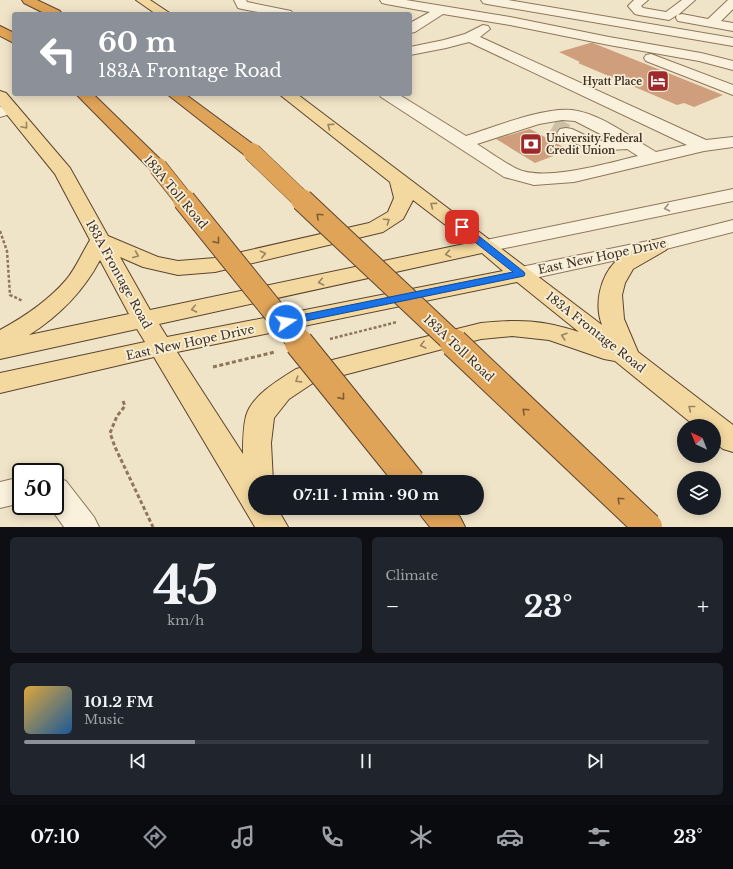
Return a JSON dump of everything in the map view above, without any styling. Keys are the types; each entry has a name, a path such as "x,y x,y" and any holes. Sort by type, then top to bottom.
{"highway":[{"path":"28,0 52,12"},
{"path":"0,30 12,38"},
{"name":"183A Toll Road","path":"86,96 158,167 405,475"},
{"name":"183A Toll Road","path":"178,96 252,152 648,527"},
{"path":"439,515 449,527"}],"main road":[{"path":"142,0 162,12"},
{"name":"183A Frontage Road","path":"290,96 486,246 733,441"},
{"name":"183A Frontage Road","path":"4,106 63,172 144,320 248,489"},
{"path":"0,341 25,327 52,307 65,295 82,274 100,240 151,262 178,268 215,265 376,228 396,215 404,198 399,179"},
{"path":"628,358 612,319 610,295 614,283 624,265 658,245"},
{"path":"0,350 486,246"},
{"name":"East New Hope Drive","path":"0,383 161,347 521,274"},
{"path":"258,475 256,443 260,415 279,392 305,376 481,330 512,328 552,332 628,358"},
{"path":"264,515 272,527"}],"street":[{"path":"240,0 242,4 278,12"},
{"path":"386,0 510,21 609,41 701,56 733,66"},
{"path":"487,0 536,4 733,42"},
{"path":"642,0 634,6 639,11 733,26"},
{"path":"669,16 688,0"},
{"path":"711,23 733,2"},
{"path":"412,51 446,44 470,37 480,30 510,21 536,4"},
{"path":"412,28 441,10"},
{"path":"470,37 704,146"},
{"path":"609,41 733,90"},
{"path":"390,96 511,173 534,179 574,176 704,146 733,142"},
{"path":"553,126 551,115 572,115 593,123 654,158"},
{"path":"463,143 553,126 594,146 630,144"},
{"path":"486,246 733,195"},
{"name":"East New Hope Drive","path":"521,274 658,245 733,226"},
{"path":"0,495 12,492"},
{"path":"64,502 83,527"}],"path":[{"path":"0,231 7,250 10,295 25,302"},
{"path":"328,339 405,321"},
{"path":"213,367 282,350"},
{"path":"123,401 125,406 117,416 110,433 114,447 153,527"}],"building":[{"name":"Hyatt Place","path":"590,43 723,95 694,107 684,103 677,105 578,63 580,62 559,52"},
{"name":"University Federal Credit Union","path":"530,129 569,150 535,163 496,139"}],"tunnel":[{"path":"553,126 566,133"}],"place":[{"name":"Hyatt Place","path":"658,81"},
{"name":"University Federal Credit Union","path":"531,144"}],"route":[{"path":"286,322 521,274 462,227"}]}
